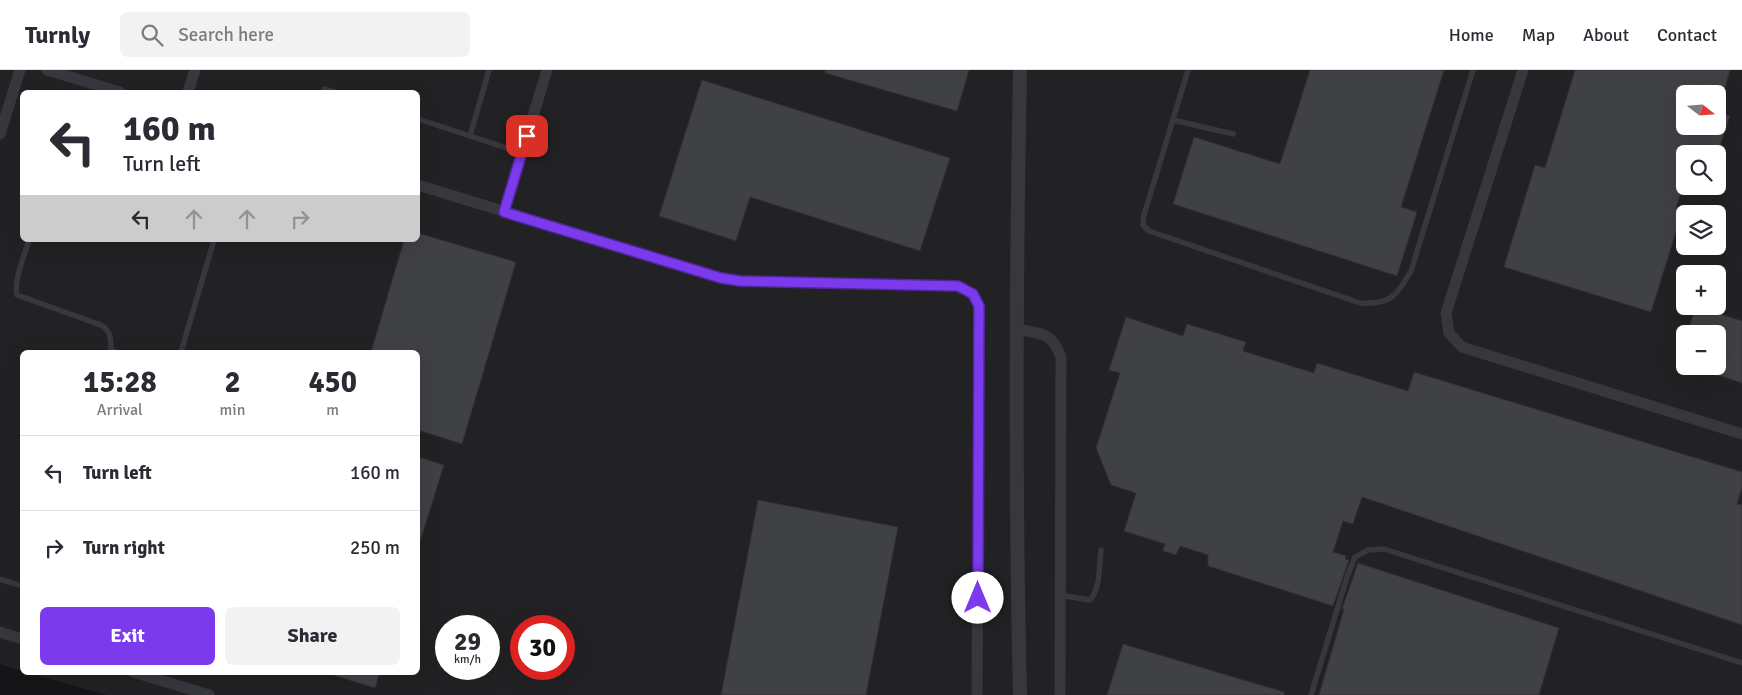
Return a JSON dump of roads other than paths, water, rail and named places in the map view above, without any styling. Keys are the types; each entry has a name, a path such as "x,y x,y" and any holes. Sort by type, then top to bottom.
{"street":[{"path":"0,134 20,70"},
{"path":"47,70 113,90"},
{"path":"189,90 195,70"},
{"path":"504,212 547,70"},
{"path":"1020,70 1017,328 1017,590 1020,695"},
{"path":"1523,70 1446,313 1449,333 1462,347 1742,434"},
{"path":"420,186 721,278 740,281 958,286 973,294 979,306 977,695"},
{"path":"1017,328 1048,335 1056,344 1061,357 1060,695"},
{"path":"0,632 20,638"},
{"path":"143,675 209,695"}],"lane":[{"path":"470,136 489,70"},
{"path":"1188,70 1144,215 1143,225 1149,231 1360,303 1376,304 1389,299 1399,290 1411,271 1473,70"},
{"path":"420,120 522,153"},
{"path":"1173,120 1233,134"},
{"path":"29,242 18,281 17,295 101,325 110,334 112,350"},
{"path":"182,350 213,242"},
{"path":"1310,695 1355,557 1368,550 1384,549 1742,663"},
{"path":"1060,595 1090,600 1097,588 1101,550"},
{"path":"0,578 20,585"}]}
